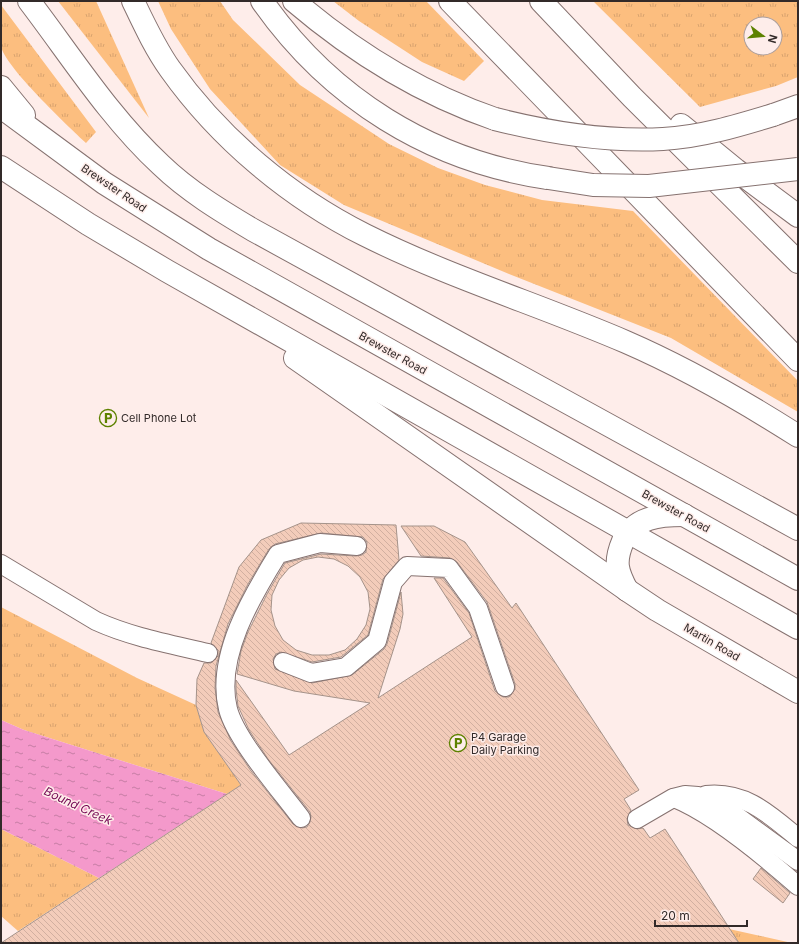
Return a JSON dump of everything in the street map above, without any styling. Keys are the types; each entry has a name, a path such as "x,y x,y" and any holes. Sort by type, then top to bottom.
{"main road":[{"path":"29,1 129,132 161,166 204,199 253,230 798,529"},
{"path":"133,1 154,43 169,68 206,113 256,162 312,203 363,234 412,257 627,342 679,367 727,393 798,436"},
{"path":"262,1 281,27 319,68 364,105 411,135 461,157 506,171 593,185 650,186 798,168"},
{"path":"294,1 348,45 397,76 446,101 495,119 549,132 610,139 664,139 717,131 773,115 798,106"},
{"path":"450,1 798,360"},
{"path":"545,6 594,52 660,108 736,170 798,216"},
{"path":"545,6 638,103 798,262"},
{"path":"1,87 23,114 72,160"},
{"name":"Brewster Road","path":"1,107 72,160 128,198 209,249 798,578"},
{"path":"1,167 88,224 187,283 798,628"},
{"name":"Martin Road","path":"187,283 627,590 663,614 798,692"},
{"path":"627,590 621,579 617,561 619,551 628,532 648,519 663,515 684,515"}],"lane":[{"path":"301,818 241,738 228,710 225,678 229,653 257,588 278,554 320,543 357,546"},
{"path":"1,564 96,621 111,628 128,634 208,653"},
{"path":"283,662 311,673 346,667 377,641 393,582 407,566 449,568 478,608 505,687"},
{"path":"637,819 673,798 685,795 698,796 723,794 747,801 770,815 798,838"},
{"path":"698,796 723,806 798,861"},
{"path":"673,798 692,805 798,886"}],"green space":[{"path":"58,1 96,1 149,118"},
{"path":"158,1 220,1 233,20 300,85 389,144 438,168 485,185 542,200 633,211 798,381 798,412 671,338 509,274 344,205 280,165 210,89 171,29"},
{"path":"333,1 426,1 484,61 464,81 422,62 359,21"},
{"path":"593,1 798,1 798,77 776,86 700,107"},
{"path":"1,5 96,132 86,143 38,96 13,67 5,55 1,46"},
{"path":"1,607 137,678 196,705 204,732 241,785 227,794 24,730 1,720"},
{"path":"1,829 99,878 18,931 1,916"},
{"path":"729,929 792,943 739,943"}],"water":[{"name":"Bound Creek","path":"1,720 24,730 227,794 99,878 1,829"}],"building":[{"name":"P4 Garage Daily Parking","path":"301,523 396,525 399,560 383,579 368,635 341,657 312,662 281,652 276,654 273,659 275,669 312,683 352,675 384,649 387,644 401,592 403,614 400,629 378,698 472,637 434,578 443,578 469,613 495,691 503,697 509,697 515,689 515,684 487,602 457,562 450,558 421,556 401,526 434,526 465,542 512,608 516,603 639,790 624,799 631,810 627,819 628,825 637,829 643,828 650,838 665,829 739,943 1,943 241,785 204,732 196,705 197,679 204,663 211,663 218,656 218,650 211,643 239,567 261,540","holes":["321,533 363,537 367,542 366,552 362,555 356,556 321,554 285,563 267,594 248,632 241,651 237,674 294,691 370,703 289,755 236,680 238,706 249,730 268,759 310,812 310,822 307,827 302,828 293,824 251,771 231,741 218,712 215,688 216,666 228,624 248,584 269,549 275,544","318,557 334,559 348,566 360,577 368,592 370,609 366,625 357,639 345,650 329,655 312,655 296,650 283,640 275,626 271,610 272,595 279,580 289,568 303,560"]},
{"path":"761,868 790,893 783,903 753,879"}],"place":[{"name":"Cell Phone Lot","path":"108,418"},
{"name":"P4 Garage Daily Parking","path":"458,743"}]}
